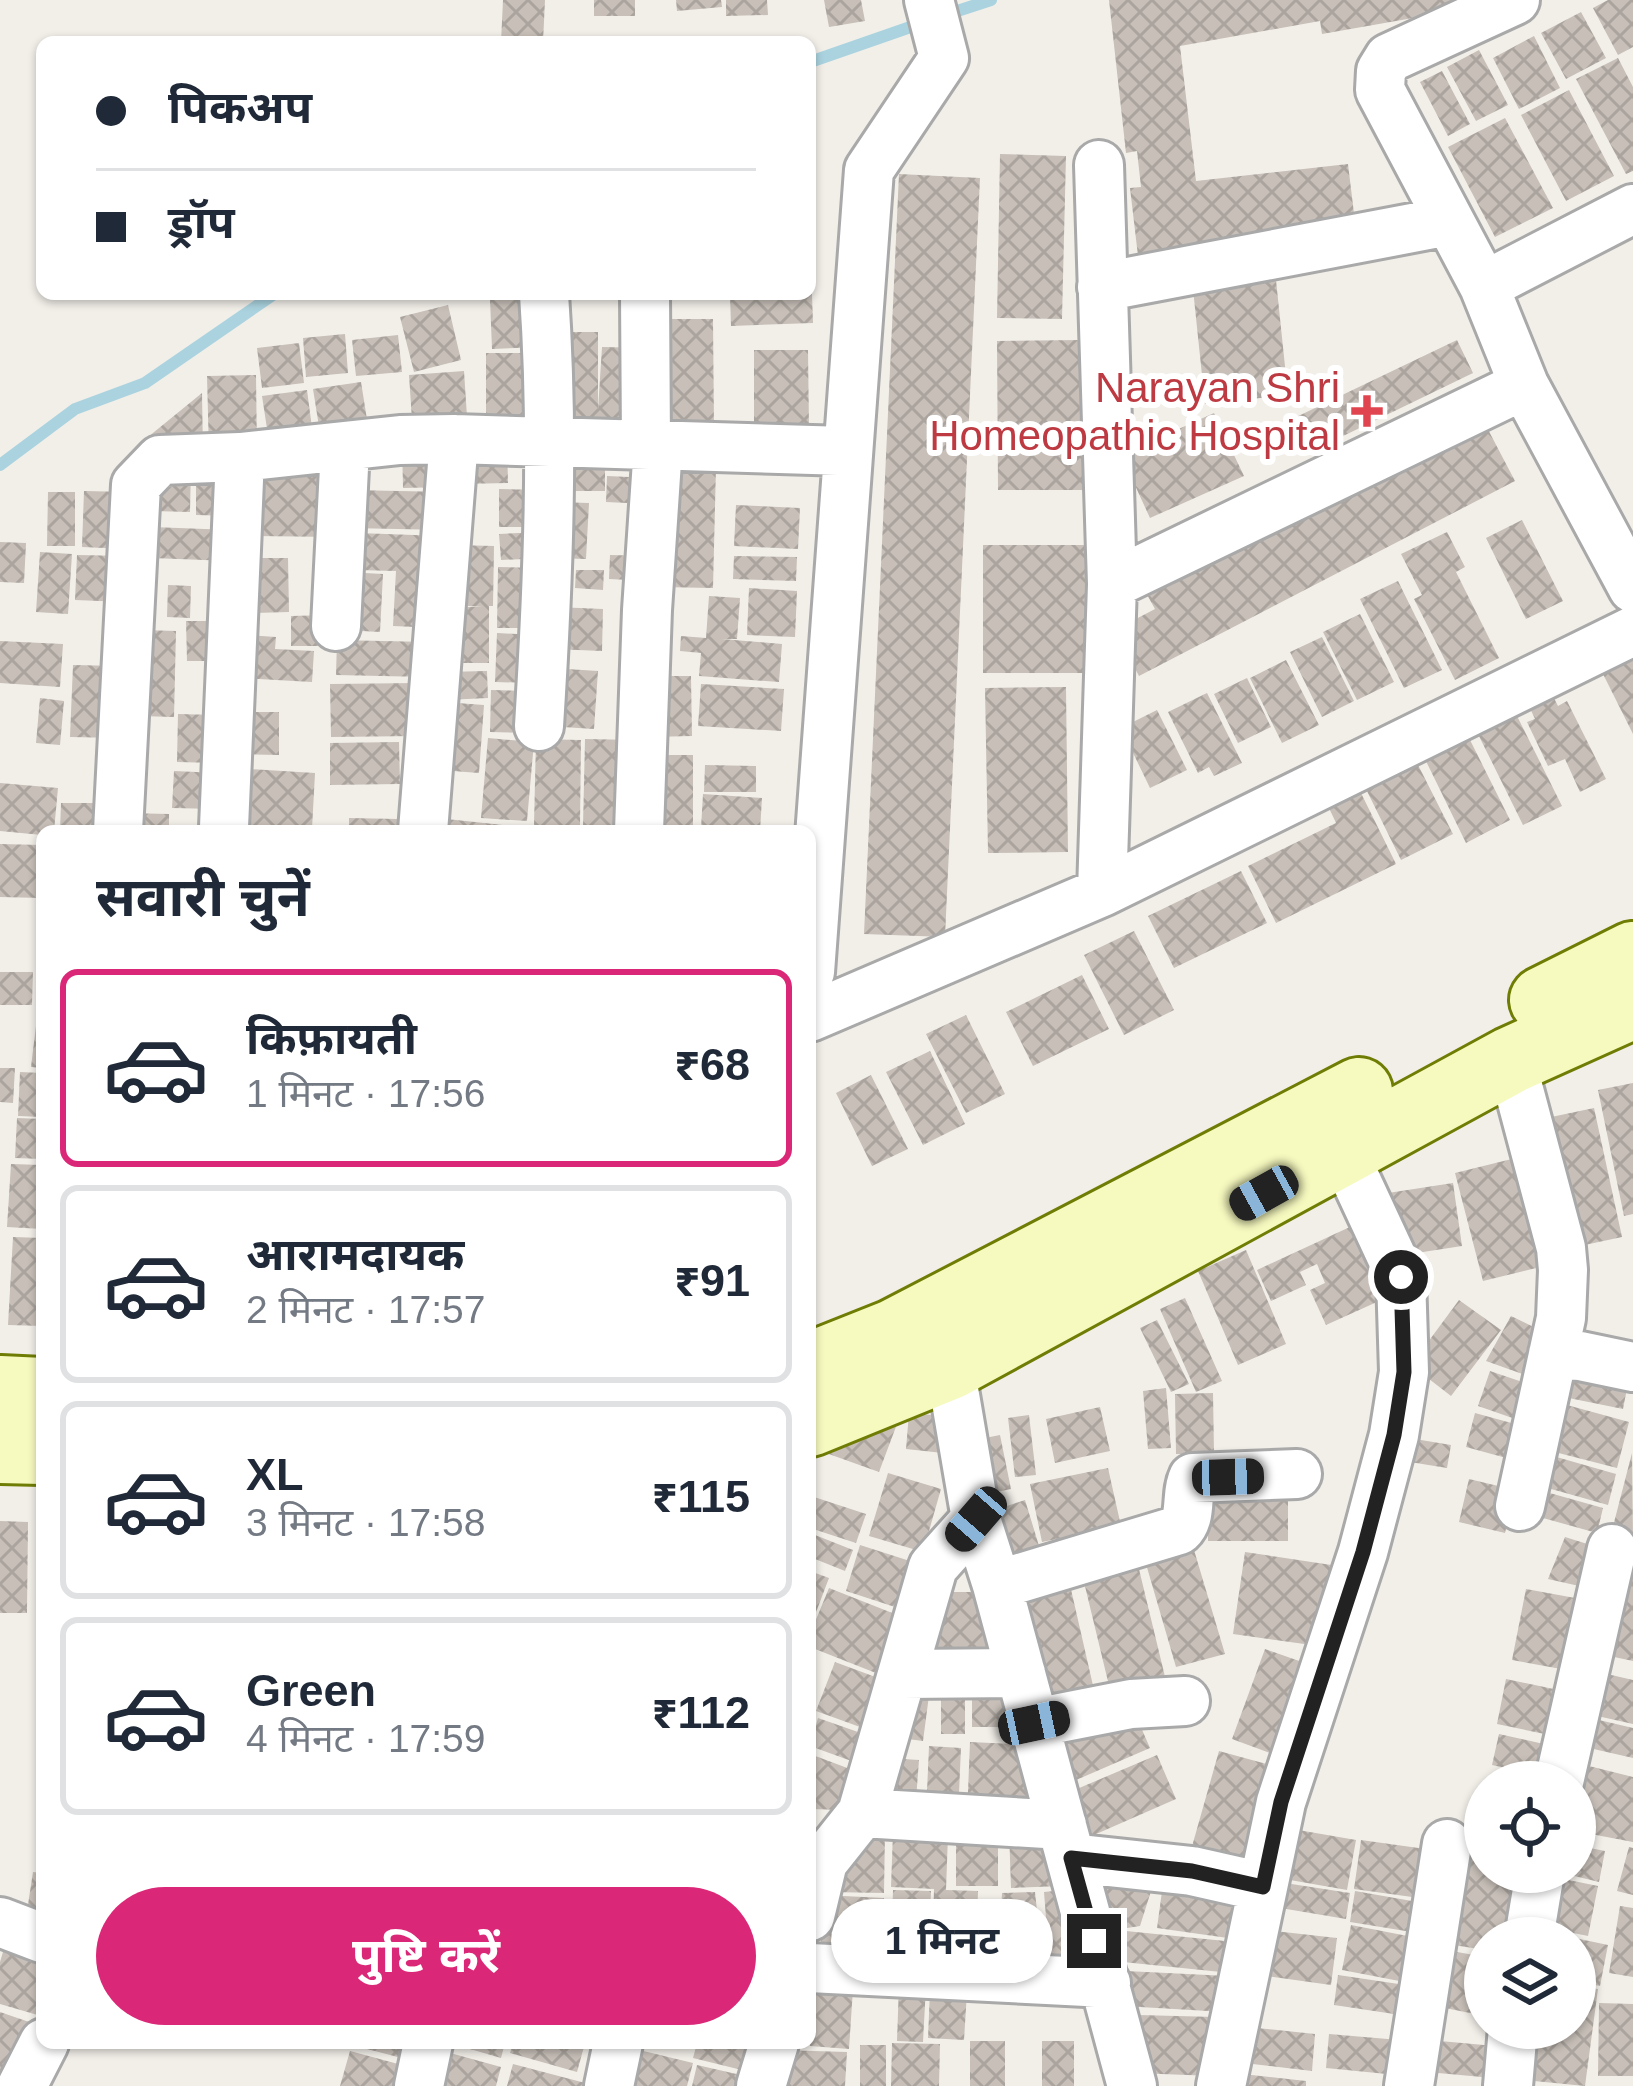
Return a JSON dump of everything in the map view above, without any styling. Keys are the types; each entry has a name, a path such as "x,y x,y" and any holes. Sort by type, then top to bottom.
{"main road":[{"path":"816,1364 893,1333 1342,1099 1633,955"},
{"path":"816,1421 950,1366 1511,1060 1633,1005"},
{"path":"0,1389 36,1391"},
{"path":"0,1450 36,1451"}],"street":[{"path":"1515,0 1388,58 1380,90 1484,286 1525,385 1633,588"},
{"path":"816,868 869,170 944,58 930,3"},
{"path":"1099,165 1112,584 1102,892"},
{"path":"1484,286 1633,209"},
{"path":"1102,287 1449,221"},
{"path":"539,726 548,441 544,300"},
{"path":"639,825 652,445 644,300"},
{"path":"1112,584 1525,385"},
{"path":"118,825 136,485 160,460 240,458 400,440 454,439 846,451"},
{"path":"424,825 454,439"},
{"path":"335,626 345,448"},
{"path":"224,825 240,458"},
{"path":"816,1014 1102,892 1633,631"},
{"path":"1511,1060 1561,1248 1563,1294 1520,1506"},
{"path":"1221,2086 1281,1802 1369,1533 1394,1435 1404,1372 1401,1277 1342,1150"},
{"path":"1553,1354 1633,1367"},
{"path":"950,1366 976,1519 1132,2086"},
{"path":"997,1585 1179,1530 1186,1520 1193,1478 1297,1474"},
{"path":"816,1891 823,1862 862,1813 933,1567 976,1519"},
{"path":"1564,1761 1612,1549"},
{"path":"902,1673 1021,1673"},
{"path":"1034,1723 1131,1704 1185,1701"},
{"path":"862,1813 1066,1841 1263,1887"},
{"path":"1409,2086 1447,1844"},
{"path":"0,1922 36,1936"},
{"path":"816,1968 1106,1983"},
{"path":"22,2086 41,2049"},
{"path":"419,2086 427,2049"},
{"path":"609,2086 617,2049"},
{"path":"761,2086 772,2049"},
{"path":"1508,2086 1512,2049"}],"building":[{"path":"503,0 545,0 543,36 501,36"},
{"path":"594,0 635,0 635,16 594,16"},
{"path":"676,0 721,0 722,7 677,11"},
{"path":"726,0 767,0 768,15 726,16"},
{"path":"824,0 861,0 865,21 829,27"},
{"path":"1109,0 1498,0 1322,34 1320,21 1180,46 1196,181 1348,164 1356,230 1138,256 1130,188 1141,187 1137,151 1126,153"},
{"path":"1608,0 1633,0 1633,47 1618,55 1593,8"},
{"path":"1581,12 1606,58 1566,79 1541,33"},
{"path":"1534,36 1560,88 1519,109 1493,58"},
{"path":"1479,50 1508,105 1476,121 1447,67"},
{"path":"1618,58 1633,87 1633,171 1626,174 1576,79"},
{"path":"1442,71 1470,124 1448,136 1420,82"},
{"path":"1569,90 1614,176 1566,201 1521,115"},
{"path":"1505,118 1553,208 1495,237 1448,147"},
{"path":"1000,154 1066,156 1062,319 997,318"},
{"path":"899,174 980,178 945,937 864,934"},
{"path":"1276,280 1288,395 1205,404 1193,289"},
{"path":"490,300 541,300 543,347 492,349"},
{"path":"730,300 812,300 813,323 731,326"},
{"path":"448,305 461,360 414,372 400,317"},
{"path":"657,319 713,319 714,429 659,430"},
{"path":"558,332 598,332 598,410 602,347 645,348 642,428 559,430"},
{"path":"345,334 348,373 306,377 303,338"},
{"path":"398,335 402,372 356,376 352,340"},
{"path":"1082,340 1083,490 998,490 997,341"},
{"path":"1457,340 1473,373 1306,454 1290,420"},
{"path":"299,343 304,383 262,388 257,348"},
{"path":"754,350 808,350 809,429 754,429"},
{"path":"486,353 544,353 544,434 486,434"},
{"path":"464,371 468,432 413,435 409,375"},
{"path":"256,375 257,452 209,453 207,376"},
{"path":"361,382 369,432 321,439 313,389"},
{"path":"307,390 314,443 270,448 262,396"},
{"path":"202,393 203,454 148,455 148,437"},
{"path":"1214,413 1244,476 1150,518 1121,455"},
{"path":"1483,420 1515,481 1139,676 1115,630 1155,609 1145,591 1179,573 1182,577"},
{"path":"445,442 446,487 403,488 402,443"},
{"path":"507,444 508,483 462,484 461,445"},
{"path":"558,454 605,454 605,491 558,491"},
{"path":"337,455 336,537 247,536 248,467"},
{"path":"196,463 234,464 233,516 196,515"},
{"path":"664,466 716,467 713,588 660,587"},
{"path":"191,467 190,512 152,511 153,490"},
{"path":"607,476 651,478 649,504 606,502"},
{"path":"499,489 543,490 543,527 499,527"},
{"path":"351,490 446,492 445,530 350,528"},
{"path":"84,491 128,492 126,549 82,547"},
{"path":"48,492 75,492 75,546 47,546"},
{"path":"555,502 589,503 586,559 552,558"},
{"path":"736,505 800,508 798,549 734,546"},
{"path":"1522,520 1563,601 1526,619 1486,538"},
{"path":"152,527 231,530 230,561 152,558"},
{"path":"541,532 543,558 501,560 499,534"},
{"path":"1447,532 1465,567 1456,572 1499,658 1455,680 1414,599 1422,595 1401,554"},
{"path":"358,533 442,536 438,628 393,626 396,571 356,570"},
{"path":"0,542 26,543 24,583 0,582"},
{"path":"455,545 494,546 489,663 448,663 448,607 483,607 453,605"},
{"path":"983,545 1096,545 1096,673 983,673"},
{"path":"40,552 72,554 68,614 36,612"},
{"path":"77,555 126,556 125,602 75,600"},
{"path":"610,555 649,556 649,581 609,579"},
{"path":"734,556 797,557 796,581 733,579"},
{"path":"249,558 288,558 289,612 249,613"},
{"path":"498,567 541,568 540,628 497,628"},
{"path":"576,570 604,570 603,590 575,588"},
{"path":"346,572 383,574 380,632 343,630"},
{"path":"1398,581 1442,670 1404,688 1360,599"},
{"path":"168,585 191,586 190,618 167,617"},
{"path":"749,588 797,591 795,637 747,635"},
{"path":"709,596 740,598 737,639 722,639 782,644 779,682 699,676 701,653 680,651 681,636 706,638"},
{"path":"556,607 603,609 602,651 554,649"},
{"path":"1360,614 1394,682 1357,700 1323,632"},
{"path":"329,615 329,646 291,646 291,616"},
{"path":"186,621 214,621 215,661 187,661"},
{"path":"142,630 176,631 174,717 139,716"},
{"path":"497,633 534,635 532,683 495,682"},
{"path":"246,635 276,637 275,649 314,651 312,682 243,678"},
{"path":"1322,637 1354,701 1322,717 1290,652"},
{"path":"337,640 428,642 427,677 336,675"},
{"path":"0,641 63,644 60,687 0,683"},
{"path":"1633,651 1633,734 1600,668"},
{"path":"1286,660 1319,725 1282,743 1250,678"},
{"path":"73,665 120,666 118,738 70,737"},
{"path":"551,668 598,671 594,729 547,726"},
{"path":"487,671 488,698 446,700 445,672"},
{"path":"651,676 691,676 692,736 651,737"},
{"path":"1247,678 1271,727 1238,743 1214,694"},
{"path":"418,683 418,736 331,737 330,684"},
{"path":"701,684 784,689 781,731 698,726"},
{"path":"1066,687 1068,852 988,853 985,688"},
{"path":"491,690 533,691 532,733 490,732"},
{"path":"1551,692 1558,706 1567,701 1606,779 1580,792 1565,759 1548,766 1527,722 1535,719 1528,704"},
{"path":"1207,693 1242,763 1214,776 1209,767 1198,773 1168,712"},
{"path":"40,698 64,701 60,745 36,743"},
{"path":"444,702 484,705 479,773 440,770"},
{"path":"1513,708 1562,806 1523,825 1475,728"},
{"path":"1157,710 1187,770 1150,788 1121,728"},
{"path":"229,712 279,712 279,755 229,754"},
{"path":"178,714 217,715 217,763 177,762"},
{"path":"1468,736 1510,820 1466,843 1424,757"},
{"path":"488,738 534,742 527,821 481,818"},
{"path":"536,739 581,740 580,825 534,825"},
{"path":"585,739 636,740 635,825 583,825"},
{"path":"399,742 400,784 330,785 330,743"},
{"path":"649,755 693,755 693,825 649,825"},
{"path":"1415,759 1453,834 1401,860 1364,785"},
{"path":"705,765 756,766 756,792 704,792"},
{"path":"231,768 315,773 312,825 228,825"},
{"path":"174,771 218,773 217,809 172,808"},
{"path":"0,783 58,788 55,825 36,825 36,834 0,831"},
{"path":"1361,793 1396,864 1276,923 1248,866 1336,823 1329,808"},
{"path":"703,794 762,798 760,825 701,825"},
{"path":"61,803 103,803 102,825 60,825"},
{"path":"126,813 169,814 169,825 126,825"},
{"path":"349,818 398,819 398,825 349,825"},
{"path":"437,818 502,825 436,825"},
{"path":"0,844 36,845 36,898 0,897"},
{"path":"1241,871 1267,923 1174,968 1148,916"},
{"path":"1134,931 1174,1010 1124,1035 1084,955"},
{"path":"0,972 33,972 32,1005 0,1005"},
{"path":"1082,975 1109,1029 1033,1066 1006,1012"},
{"path":"966,1015 1005,1094 966,1113 926,1034"},
{"path":"36,1026 36,1067 31,1067"},
{"path":"930,1051 965,1124 923,1145 886,1072"},
{"path":"0,1068 15,1068 13,1103 0,1102"},
{"path":"20,1072 36,1073 36,1117 18,1116"},
{"path":"871,1075 908,1149 872,1166 836,1093"},
{"path":"1633,1083 1633,1214 1624,1216 1598,1090"},
{"path":"1594,1108 1622,1237 1566,1249 1537,1120"},
{"path":"17,1118 36,1119 36,1159 15,1158"},
{"path":"1532,1154 1560,1262 1483,1281 1455,1173"},
{"path":"11,1164 36,1165 36,1229 7,1227"},
{"path":"1453,1183 1462,1246 1397,1256 1388,1193"},
{"path":"1365,1220 1399,1292 1326,1325 1310,1290 1325,1283 1317,1264 1300,1272 1306,1285 1271,1301 1257,1270"},
{"path":"13,1237 36,1238 36,1326 8,1325"},
{"path":"1246,1250 1286,1344 1238,1365 1198,1271"},
{"path":"1185,1298 1222,1381 1196,1392 1160,1309"},
{"path":"1459,1300 1501,1330 1451,1396 1411,1365"},
{"path":"1511,1316 1554,1337 1539,1380 1486,1361"},
{"path":"1157,1320 1189,1384 1171,1392 1140,1328"},
{"path":"1561,1359 1630,1373 1623,1409 1554,1395"},
{"path":"1490,1371 1537,1387 1524,1422 1478,1406"},
{"path":"1166,1388 1171,1448 1148,1449 1143,1391"},
{"path":"1213,1393 1214,1454 1176,1454 1175,1394"},
{"path":"1556,1402 1629,1422 1617,1468 1543,1449"},
{"path":"1100,1407 1110,1451 1055,1463 1046,1419"},
{"path":"909,1413 956,1417 952,1454 906,1449"},
{"path":"1475,1413 1530,1428 1521,1462 1466,1447"},
{"path":"1029,1415 1036,1475 1015,1477 1008,1418"},
{"path":"897,1424 879,1472 826,1453"},
{"path":"1000,1435 1011,1489 981,1495 970,1441"},
{"path":"1409,1438 1451,1445 1447,1468 1404,1461"},
{"path":"1539,1452 1616,1474 1608,1505 1530,1483"},
{"path":"1632,1453 1633,1540 1610,1538"},
{"path":"1108,1468 1121,1526 1042,1542 1030,1484"},
{"path":"888,1473 941,1489 923,1552 869,1536"},
{"path":"1469,1479 1515,1490 1505,1533 1459,1522"},
{"path":"1208,1482 1288,1483 1288,1541 1208,1541"},
{"path":"1532,1488 1603,1508 1597,1533 1525,1513"},
{"path":"816,1498 866,1514 856,1543 816,1530"},
{"path":"1025,1500 1043,1559 1007,1569 989,1512"},
{"path":"0,1521 28,1522 27,1613 0,1613"},
{"path":"816,1535 853,1550 845,1571 816,1559"},
{"path":"1565,1537 1597,1547 1588,1588 1548,1579"},
{"path":"1633,1542 1633,1661 1600,1654"},
{"path":"860,1545 913,1562 898,1608 846,1591"},
{"path":"1194,1550 1225,1654 1176,1667 1146,1564"},
{"path":"1245,1552 1338,1566 1326,1647 1233,1634"},
{"path":"1138,1565 1167,1685 1112,1698 1083,1578"},
{"path":"816,1573 829,1578 816,1612"},
{"path":"1070,1585 1097,1703 1037,1717 1010,1599"},
{"path":"829,1588 910,1620 886,1677 816,1649 816,1619"},
{"path":"1526,1589 1586,1600 1572,1671 1512,1660"},
{"path":"945,1592 983,1592 996,1670 923,1669"},
{"path":"1265,1649 1322,1669 1289,1760 1232,1739"},
{"path":"835,1662 889,1682 871,1731 816,1711"},
{"path":"1594,1671 1633,1680 1633,1724 1584,1713"},
{"path":"941,1679 965,1679 965,1734 941,1734"},
{"path":"1506,1679 1568,1692 1559,1737 1497,1724"},
{"path":"972,1684 1013,1684 1014,1727 972,1727"},
{"path":"907,1685 930,1688 923,1741 900,1738"},
{"path":"1133,1709 1150,1748 1060,1787 1043,1748"},
{"path":"1582,1716 1633,1728 1633,1758 1576,1745"},
{"path":"818,1718 878,1739 868,1767 816,1748"},
{"path":"1499,1734 1557,1747 1554,1761 1493,1761"},
{"path":"970,1742 1031,1745 1027,1819 967,1816"},
{"path":"929,1746 961,1748 958,1816 926,1814"},
{"path":"1219,1751 1277,1767 1247,1873 1189,1857"},
{"path":"1157,1755 1176,1799 1078,1842 1058,1797"},
{"path":"816,1756 858,1772 843,1810 816,1809"},
{"path":"888,1758 919,1760 915,1813 884,1811"},
{"path":"1596,1768 1633,1777 1633,1842 1596,1835"},
{"path":"956,1826 998,1827 998,1886 956,1886"},
{"path":"1281,1827 1356,1840 1347,1890 1273,1877"},
{"path":"1060,1830 1061,1886 1011,1888 1009,1831"},
{"path":"885,1832 884,1893 828,1892 854,1841"},
{"path":"893,1832 948,1835 946,1890 978,1891 976,1960 932,1959 934,1889 891,1887"},
{"path":"1361,1840 1440,1851 1434,1900 1354,1889"},
{"path":"1629,1847 1633,1848 1633,1895 1617,1891"},
{"path":"1596,1849 1605,1851 1596,1881"},
{"path":"1456,1851 1464,1852 1464,1893 1528,1893 1524,1917 1464,1917 1464,1947 1441,1943"},
{"path":"33,1872 36,1872 36,1915 27,1911"},
{"path":"1101,1881 1152,1888 1140,1926 1108,1931"},
{"path":"1272,1881 1350,1893 1346,1919 1268,1906"},
{"path":"1163,1884 1241,1896 1235,1939 1157,1928"},
{"path":"1598,1886 1592,1917 1541,1917 1546,1893 1596,1893"},
{"path":"1075,1889 1080,1954 1049,1957 1044,1892"},
{"path":"893,1890 931,1891 928,1960 891,1959"},
{"path":"1355,1891 1429,1904 1424,1934 1350,1922"},
{"path":"1035,1892 1042,1958 999,1957 1002,1893"},
{"path":"823,1895 884,1898 881,1964 820,1962"},
{"path":"1620,1906 1633,1908 1633,1977 1609,1973"},
{"path":"1351,1925 1423,1939 1415,1984 1342,1970"},
{"path":"1266,1930 1337,1938 1331,1985 1260,1975"},
{"path":"1126,1931 1235,1942 1231,1973 1123,1962"},
{"path":"1596,1942 1608,1945 1600,1986 1596,1985"},
{"path":"5,1945 36,1954 36,2015 0,2004"},
{"path":"1435,1948 1464,1953 1464,2012 1425,2004"},
{"path":"1126,1971 1228,1976 1225,2012 1123,2006"},
{"path":"854,1974 849,2049 816,2046 816,1976"},
{"path":"1338,1975 1419,1987 1414,2017 1334,2005"},
{"path":"899,1985 926,1986 923,2042 897,2041"},
{"path":"930,1990 967,1992 964,2040 928,2038"},
{"path":"1599,2003 1633,2004 1633,2076 1598,2076"},
{"path":"0,2012 35,2024 0,2080"},
{"path":"1138,2015 1216,2017 1214,2076 1135,2073"},
{"path":"1247,2027 1315,2034 1312,2071 1244,2063"},
{"path":"1329,2034 1411,2041 1407,2076 1326,2068"},
{"path":"1418,2039 1464,2043 1464,2049 1506,2049 1504,2079 1416,2071"},
{"path":"970,2041 1005,2041 1005,2086 970,2086"},
{"path":"1042,2041 1074,2041 1074,2086 1042,2086"},
{"path":"892,2043 940,2044 939,2086 891,2086"},
{"path":"860,2045 886,2045 886,2086 860,2086"},
{"path":"367,2049 416,2049 413,2061"},
{"path":"432,2049 501,2067 496,2086 421,2086"},
{"path":"470,2049 503,2049 501,2058"},
{"path":"511,2049 583,2049 577,2072 510,2053"},
{"path":"631,2049 693,2063 687,2086 622,2083"},
{"path":"695,2049 760,2049 754,2073 693,2058"},
{"path":"1519,2049 1590,2049 1585,2086 1515,2079"},
{"path":"779,2050 847,2052 845,2086 777,2086"},
{"path":"350,2051 413,2068 408,2086 340,2086"},
{"path":"513,2064 589,2084 589,2086 507,2086"},
{"path":"697,2065 754,2078 752,2086 692,2086"},
{"path":"1233,2073 1306,2081 1306,2086 1232,2086"}],"waterway":[{"path":"942,16 991,0"},
{"path":"816,60 922,23"},
{"path":"0,465 75,409 145,383 265,300"}],"place":[{"name":"Narayan Shri Homeopathic Hospital","path":"1367,411"}],"route":[{"path":"1094,1941 1071,1858 1192,1871 1263,1887 1281,1802 1363,1552 1394,1435 1404,1372 1401,1277"}]}
